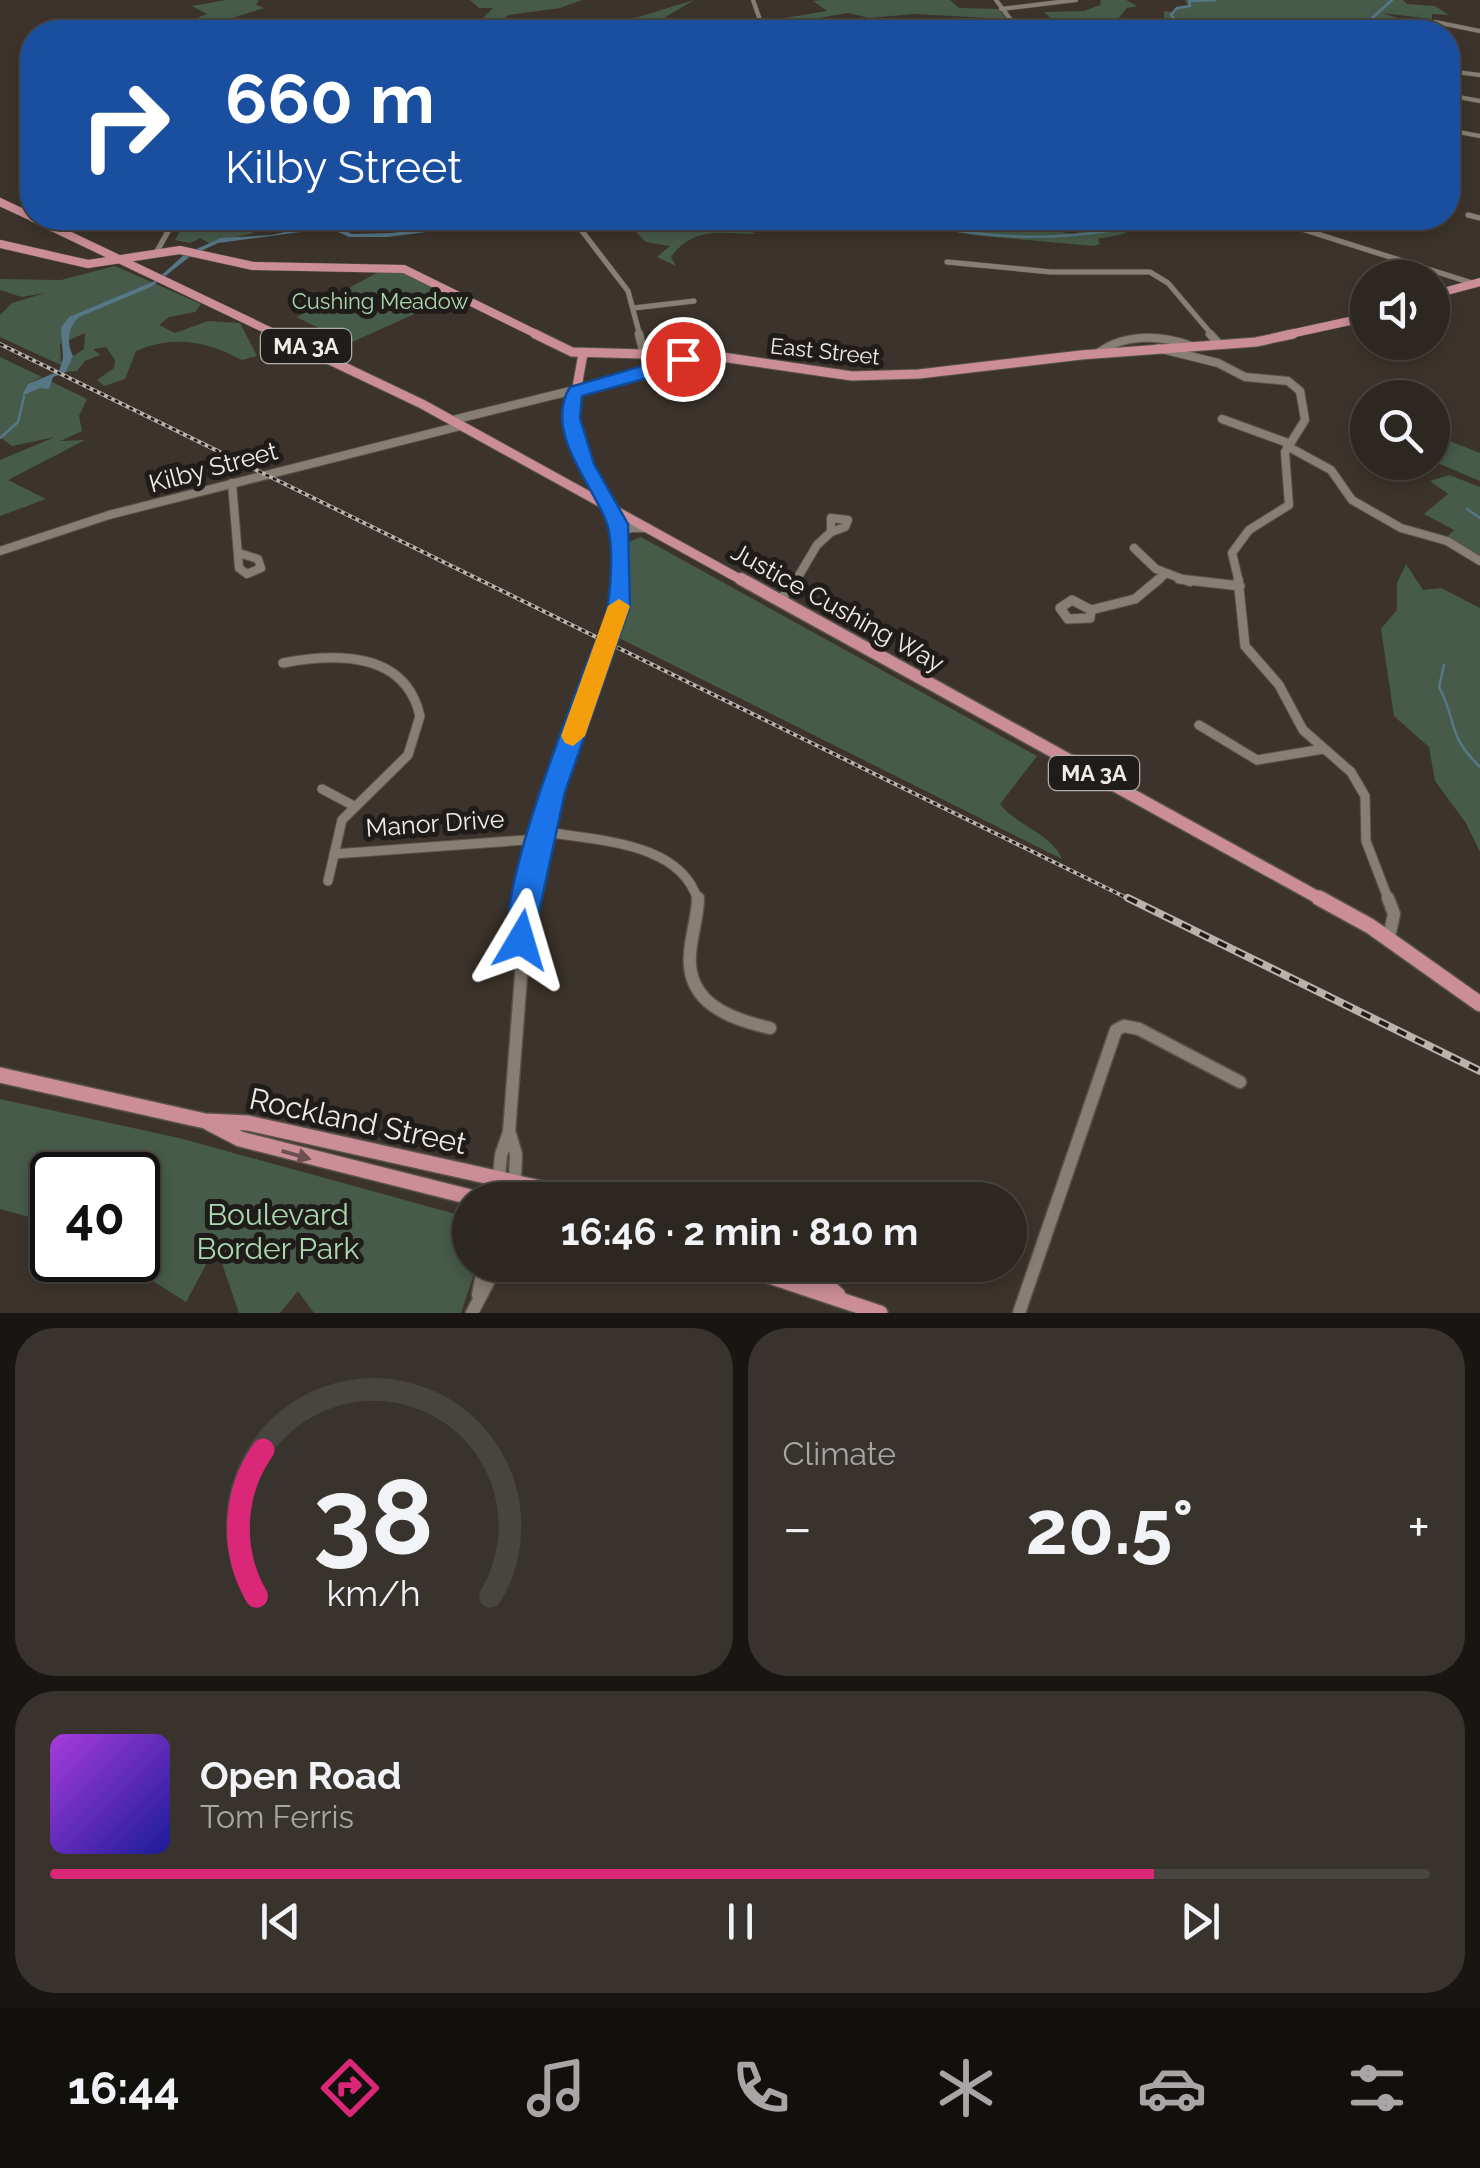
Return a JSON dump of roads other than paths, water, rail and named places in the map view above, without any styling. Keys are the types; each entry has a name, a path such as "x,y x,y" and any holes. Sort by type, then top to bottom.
{"main road":[{"name":"Justice Cushing Way","path":"59,230 450,419 562,480 1389,937 1480,1004"},
{"name":"East Street","path":"0,244 74,261 122,260 185,250 253,266 408,269 548,343 583,354 684,354 835,374 884,376 1218,344 1296,336 1350,322"},
{"path":"74,261 92,256 96,248"},
{"path":"1450,290 1477,282"},
{"path":"583,354 570,415 587,469 612,508"},
{"path":"562,480 587,469"},
{"name":"Rockland Street","path":"0,1075 205,1121 248,1123 490,1182"},
{"name":"Rockland Street","path":"205,1121 240,1139 452,1192"},
{"path":"781,1282 813,1294 838,1295"},
{"path":"824,1282 838,1295 880,1313"}],"street":[{"path":"996,0 1010,20"},
{"path":"1001,9 1076,0"},
{"path":"1468,216 1480,218"},
{"path":"156,253 169,230"},
{"path":"581,230 628,290 644,354"},
{"path":"1307,230 1407,260"},
{"path":"947,262 1051,272 1150,272 1168,283 1218,344"},
{"path":"1450,273 1477,282"},
{"path":"1450,276 1455,288"},
{"path":"634,308 694,301"},
{"path":"1098,353 1116,344 1150,338 1190,346"},
{"path":"1158,348 1215,362 1246,377 1282,379 1296,385 1302,397 1304,420 1288,444 1290,502 1284,512 1254,526 1236,542 1232,560 1240,586 1245,646 1279,686 1303,730 1351,772 1365,796 1366,841 1394,914 1389,937"},
{"path":"438,428 450,419 475,418 667,368 684,354"},
{"path":"466,428 475,418"},
{"path":"1222,420 1288,444 1326,466 1355,502 1480,560"},
{"name":"Kilby Street","path":"0,551 40,534 438,428 466,428"},
{"path":"232,483 239,552"},
{"path":"511,1182 516,1154 509,1132 522,929 540,835 617,620 618,536 612,508"},
{"path":"618,536 630,528 648,528"},
{"path":"780,601 809,565 817,541 831,532"},
{"path":"1134,548 1164,575 1188,582 1240,586"},
{"path":"1092,610 1128,602 1164,575"},
{"path":"283,663 324,656 352,658 396,675 417,694 422,720 409,754 354,806 340,825 328,881"},
{"path":"1199,725 1257,760 1323,749"},
{"path":"322,789 354,806"},
{"name":"Manor Drive","path":"334,854 540,835 649,851 679,868 698,896 688,958 697,991 706,1004 728,1018 770,1028"},
{"path":"1018,1313 1116,1030 1124,1026 1140,1030 1240,1082"},
{"path":"475,1308 480,1282"},
{"path":"475,1308 488,1282"}],"water":[{"path":"311,230 218,243 192,255 151,287 79,317 70,330 73,356 66,372 53,377 49,389 40,388 22,396 28,384 59,371 63,358 61,328 69,317 155,281 185,254 221,238"},
{"path":"334,230 352,234 442,230 349,237"}],"waterway":[{"path":"1175,20 1171,15 1177,8 1190,6 1189,1 1215,0"},
{"path":"1370,20 1392,0"},
{"path":"954,230 1033,237 1112,230"},
{"path":"0,438 18,422 24,397"},
{"path":"1467,509 1480,518"},
{"path":"1444,665 1439,687 1457,736 1480,767"}],"railway":[{"path":"0,344 1133,901"},
{"path":"1128,898 1480,1071"}],"park label":[{"name":"Cushing Meadow","path":"380,301"},
{"name":"Boulevard Border Park","path":"278,1231"}]}
